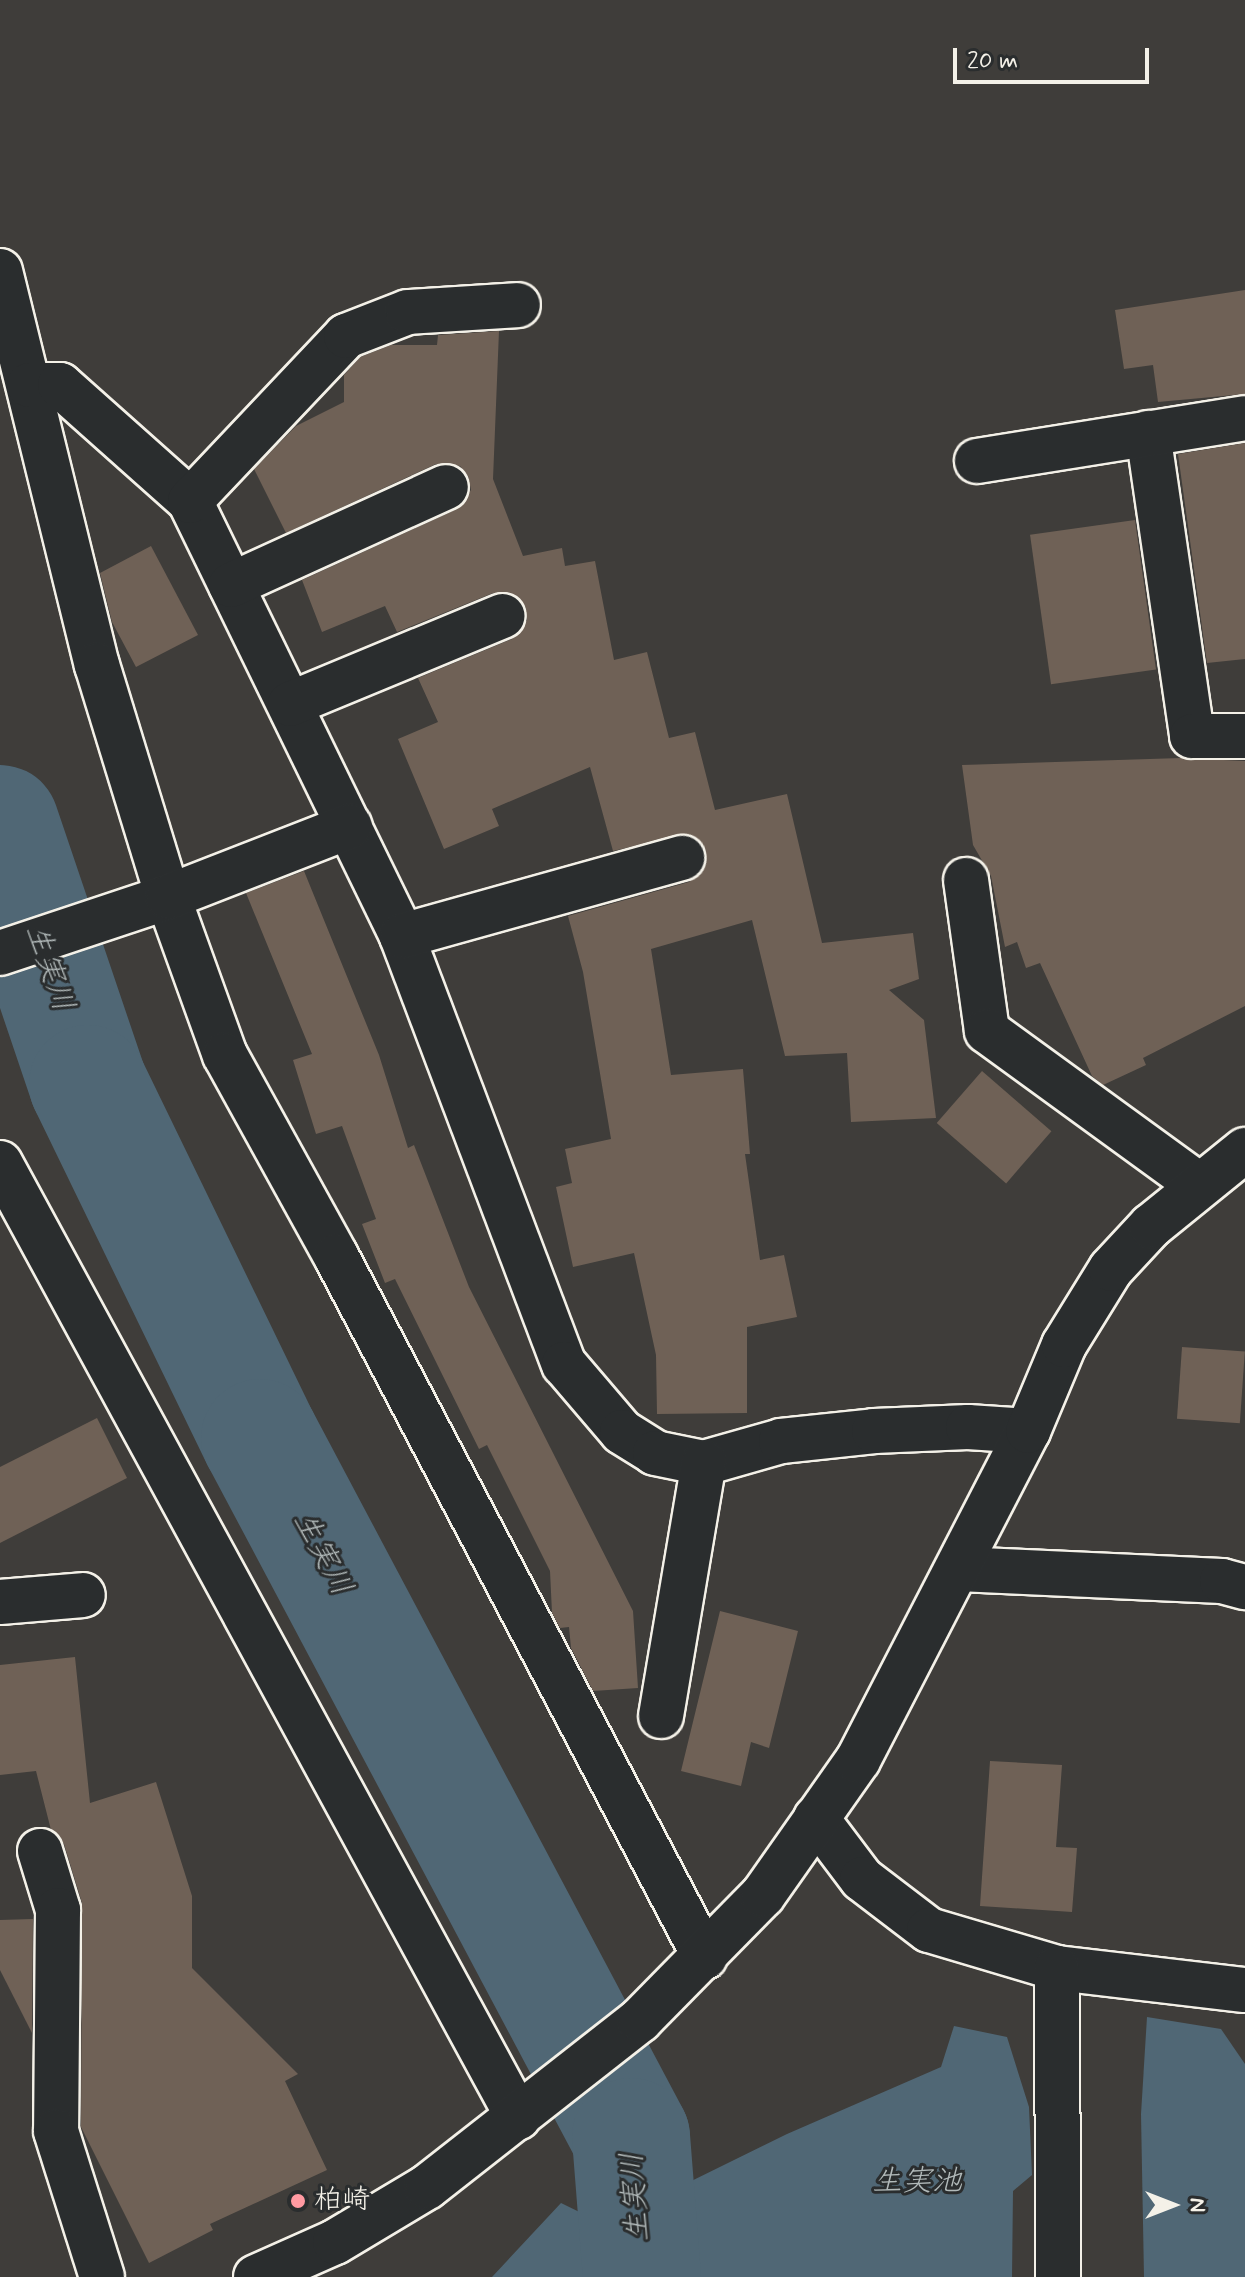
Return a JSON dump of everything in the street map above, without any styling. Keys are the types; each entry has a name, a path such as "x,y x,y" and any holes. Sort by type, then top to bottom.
{"street":[{"path":"0,271 97,665 168,897 225,1055 705,1957"},
{"path":"190,501 346,336 408,312 518,305"},
{"path":"29,385 60,385 190,501 402,936 564,1364 622,1432 655,1453 704,1463 781,1441 874,1431 968,1427 1028,1431"},
{"path":"977,461 1245,418"},
{"path":"1148,433 1192,736 1245,736"},
{"path":"231,585 446,487"},
{"path":"290,704 502,616"},
{"path":"0,953 168,897 350,826"},
{"path":"402,936 682,858"},
{"path":"966,880 987,1031 1199,1185"},
{"path":"256,2277 335,2242 427,2187 640,2020 763,1895 858,1760 1028,1431 1064,1345 1111,1269 1199,1185 1245,1150"},
{"path":"0,1163 518,2117"},
{"path":"661,1716 704,1463"},
{"path":"959,1569 1222,1581 1245,1587"},
{"path":"0,1602 83,1595"},
{"path":"816,1818 862,1879 929,1930 1057,1968 1245,1990"},
{"path":"40,1851 58,1910 56,2131 102,2277"},
{"path":"1057,1968 1058,2277"}],"water":[{"path":"1147,2017 1221,2029 1245,2064 1245,2277 1144,2277 1141,2114"},
{"name":"生実池","path":"954,2026 1007,2037 1029,2107 1032,2175 1013,2191 1012,2277 492,2277 561,2203 604,2224 787,2134 941,2067"}],"building":[{"path":"1245,290 1245,394 1158,402 1153,365 1124,369 1115,310"},
{"path":"499,331 493,479 523,556 562,548 565,566 595,561 614,660 647,652 669,738 695,732 715,810 787,794 822,943 913,933 919,979 889,990 924,1020 936,1118 851,1122 847,1053 785,1056 752,920 651,949 671,1075 743,1069 750,1154 745,1154 760,1260 784,1255 797,1317 747,1327 747,1413 657,1414 656,1355 634,1253 573,1267 556,1187 572,1183 565,1149 611,1139 583,972 568,916 689,882 706,865 706,851 687,834 613,851 590,767 492,809 499,826 444,849 398,739 438,722 418,678 512,639 527,620 525,606 517,596 493,593 397,632 385,606 322,632 302,580 457,509 471,490 468,476 460,466 436,464 286,533 254,469 296,426 344,402 344,375 360,357 391,345 437,345 438,335"},
{"path":"1245,443 1245,659 1207,663 1178,454"},
{"path":"1135,520 1156,670 1051,684 1030,535"},
{"path":"151,546 198,635 136,667 112,622 100,573"},
{"path":"1181,758 1245,761 1245,1006 1143,1058 1146,1065 1103,1085 1092,1076 1040,963 1026,968 1017,942 1005,947 991,876 973,845 962,765"},
{"path":"304,871 379,1055 408,1148 414,1145 469,1287 633,1611 638,1688 593,1691 571,1648 569,1627 560,1628 552,1613 550,1571 487,1445 479,1449 395,1279 385,1283 362,1224 376,1219 342,1126 316,1134 293,1060 312,1054 246,893"},
{"path":"982,1071 1051,1131 1006,1183 937,1123"},
{"path":"1182,1347 1245,1351 1240,1423 1177,1419"},
{"path":"97,1418 127,1478 0,1543 0,1467"},
{"path":"720,1611 798,1631 769,1748 751,1742 741,1786 681,1771"},
{"path":"75,1657 90,1803 156,1782 192,1896 192,1968 298,2074 285,2081 327,2170 210,2224 213,2230 149,2263 81,2127 82,1903 64,1844 51,1830 36,1771 0,1775 0,1665"},
{"path":"990,1761 1062,1765 1056,1847 1077,1848 1072,1912 980,1906"},
{"path":"33,1919 32,2033 0,1970 0,1920"}],"waterway":[{"name":"生実川","path":"0,824 88,1084 260,1438 631,2137 642,2277"}],"place":[{"name":"柏崎","path":"298,2201"}]}
